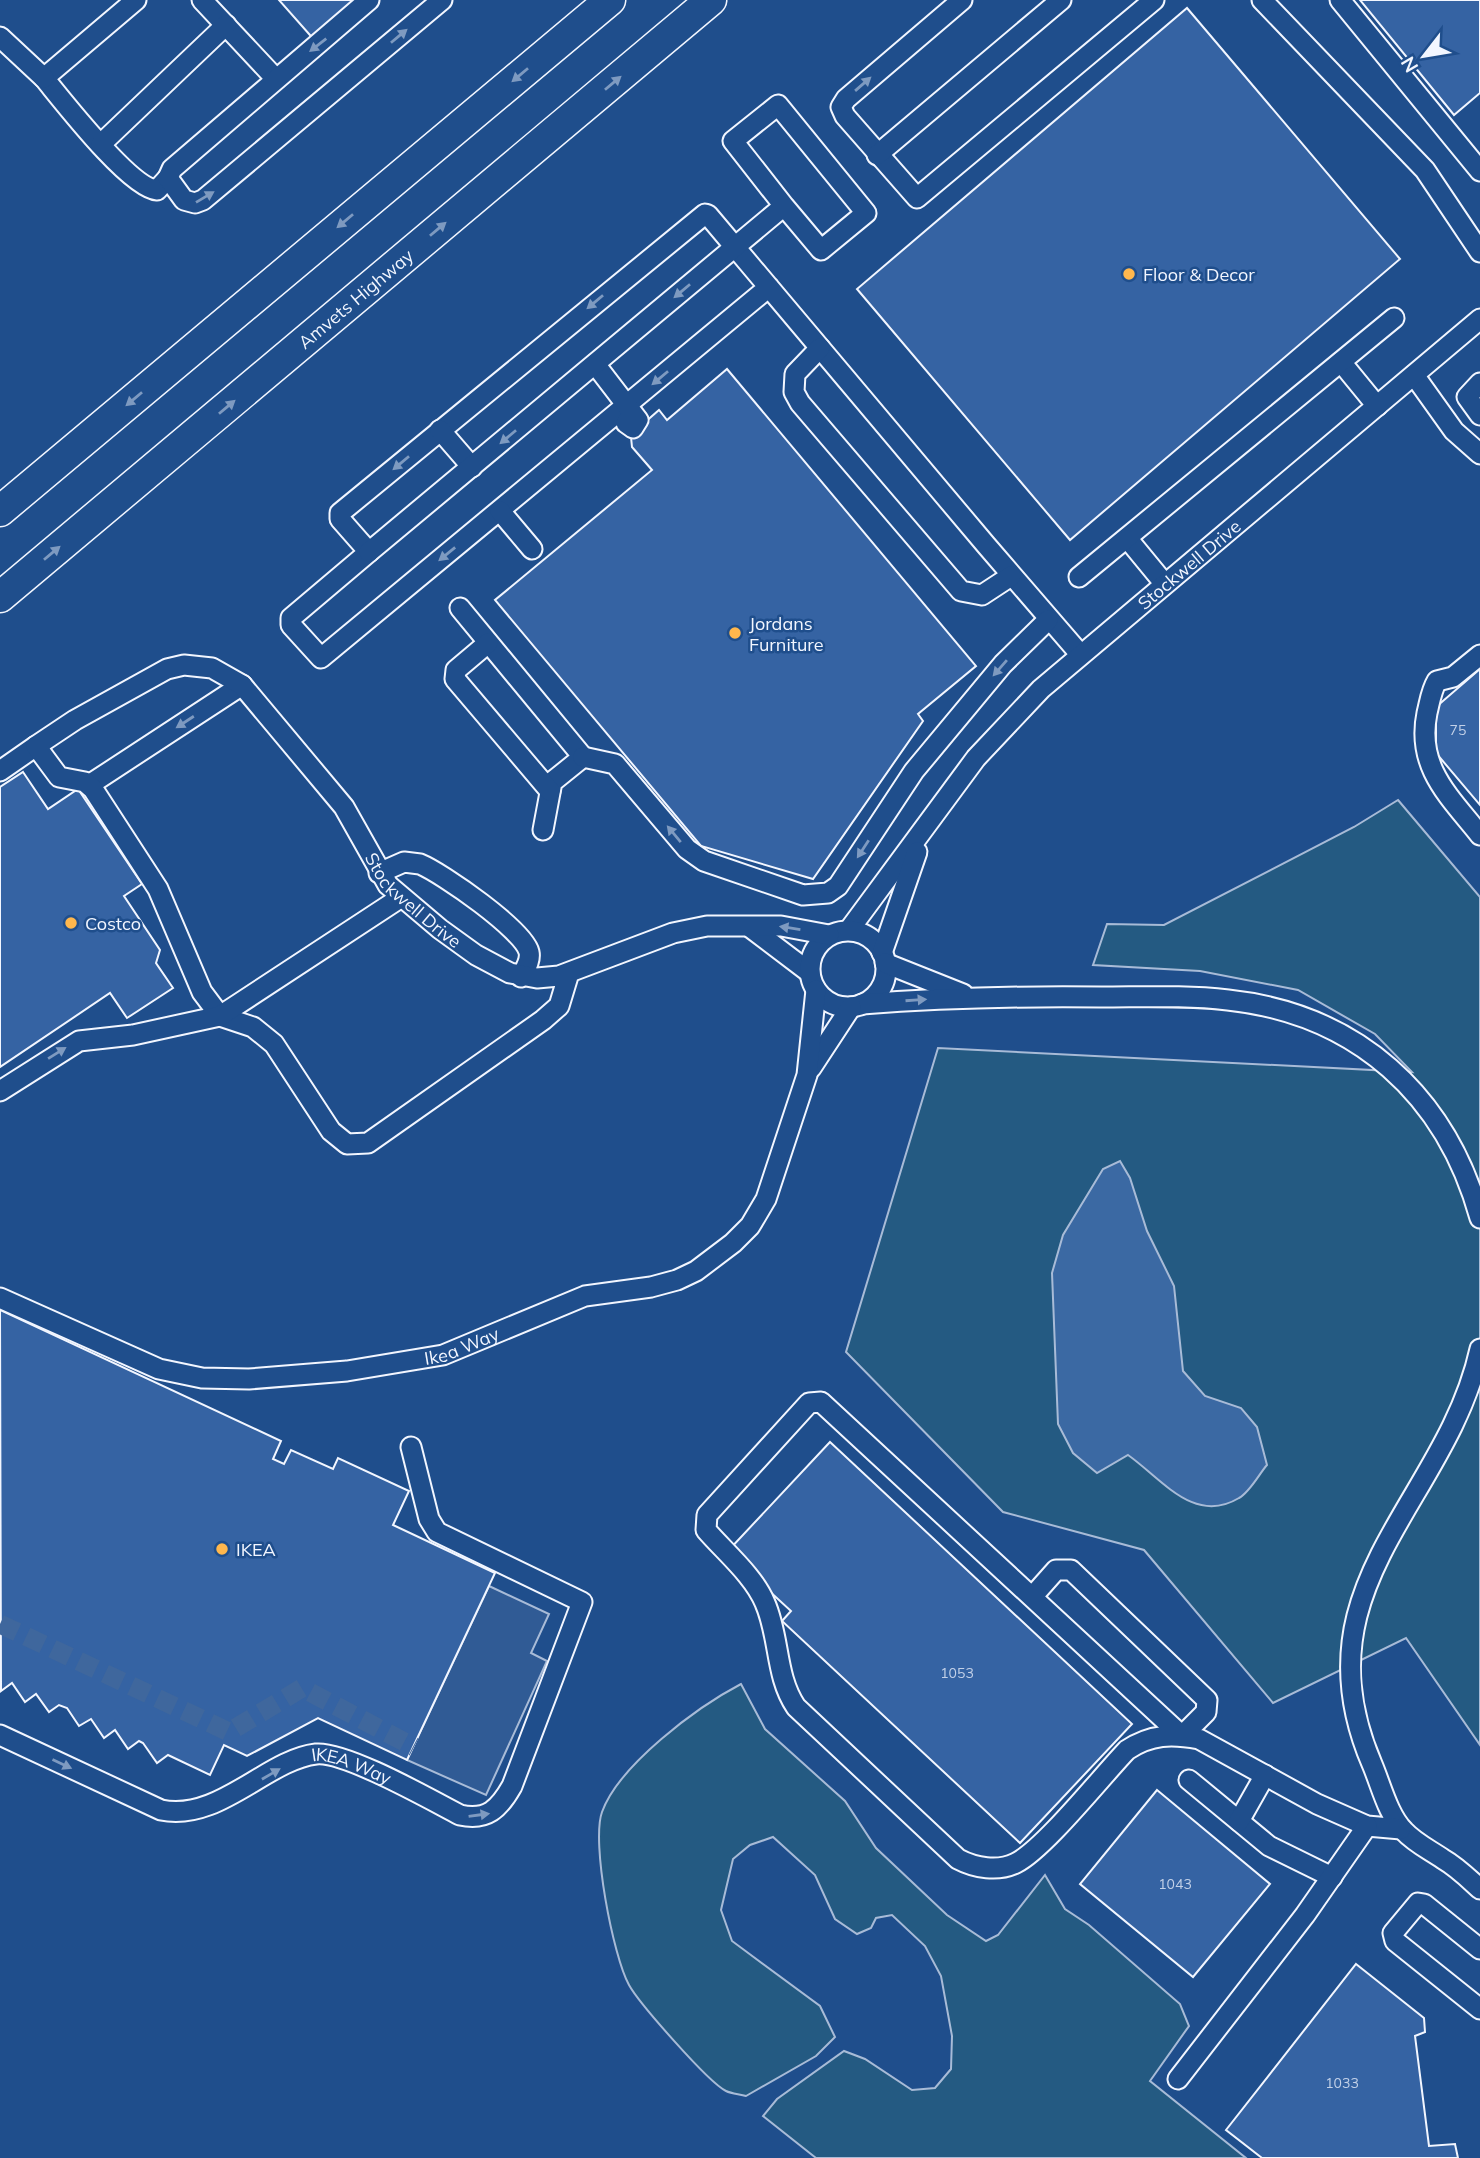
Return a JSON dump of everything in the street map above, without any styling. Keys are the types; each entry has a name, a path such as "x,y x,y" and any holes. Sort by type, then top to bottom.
{"highway":[{"path":"0,511 610,0"},
{"name":"Amvets Highway","path":"0,597 711,0"}],"street":[{"path":"44,78 136,0"},
{"path":"202,0 276,79"},
{"path":"0,37 44,78 68,110 148,189 157,190 172,169 369,0"},
{"path":"168,178 184,201 195,203 203,200 442,0"},
{"path":"962,0 846,99 841,107 845,116 877,155 916,198 923,196 1154,0"},
{"path":"877,155 1061,0"},
{"path":"1262,0 1425,170 1480,252"},
{"path":"1340,0 1480,171"},
{"path":"102,144 226,25"},
{"path":"778,105 866,213 821,250 784,206 733,141 778,105"},
{"path":"769,288 630,416 500,511 321,658 291,625 291,618 784,206"},
{"path":"369,552 339,516 705,214 1048,620 1080,654"},
{"path":"1079,577 1394,318"},
{"name":"Stockwell Drive","path":"849,930 991,741 1080,654 1480,319"},
{"path":"820,348 795,374 794,393 800,403 961,591 982,595 1011,576"},
{"path":"1341,362 1377,406"},
{"path":"595,364 630,416"},
{"path":"1414,375 1454,431 1480,454"},
{"path":"1480,383 1467,397 1480,415"},
{"path":"440,430 472,467"},
{"path":"500,511 532,550"},
{"path":"1127,538 1164,583"},
{"path":"460,608 583,757 615,764 687,849 704,861 803,895 828,893 838,886 915,771 1003,664 1048,620"},
{"path":"488,643 456,670 455,679 550,792"},
{"path":"1480,655 1453,677 1437,681 1432,690 1425,735 1428,763 1436,780 1480,835"},
{"name":"Stockwell Drive","path":"0,771 151,676 176,666 193,665 224,673 242,685 344,807 379,873 400,898 476,955 521,977 547,978 569,973 673,933 707,926 781,926 829,935"},
{"path":"89,785 242,685"},
{"path":"36,746 59,777 89,785 158,889 199,985 219,1016 247,1024 274,1044 331,1131 346,1144 358,1146 368,1143 543,1020 559,1006 569,973"},
{"path":"543,831 552,782 583,757"},
{"name":"Stockwell Drive","path":"884,958 923,834"},
{"path":"379,873 404,862 420,864 511,928 529,949 530,958 521,977"},
{"path":"0,1091 79,1041 144,1032 219,1016 400,898"},
{"path":"751,928 813,981 835,1005 970,996 1228,1000 1293,1013 1323,1025 1379,1061 1411,1087 1435,1117 1461,1160 1480,1218"},
{"path":"813,981 814,951 829,935 849,930 872,939 884,958 970,996"},
{"path":"856,1005 881,988 884,958"},
{"name":"Ikea Way","path":"0,1298 142,1363 202,1378 288,1377 443,1355 585,1296 651,1287 677,1280 716,1258 750,1226 765,1199 807,1075 813,981"},
{"name":"Ikea Way","path":"807,1075 856,1005"},
{"path":"1401,1829 1357,1723 1350,1664 1353,1636 1366,1586 1377,1560 1454,1420 1480,1349"},
{"path":"1182,1736 821,1402 809,1403 707,1515 706,1530 764,1601 778,1643 783,1684 796,1707 948,1850 968,1865 1005,1867 1016,1863 1028,1855 1127,1750 1141,1740 1156,1736 1182,1736 1214,1745 1265,1775 1367,1826 1401,1829 1460,1871 1480,1889"},
{"name":"IKEA Way","path":"0,1735 161,1810 178,1813 199,1808 251,1785 293,1761 316,1754 353,1763 460,1815 476,1818 491,1814 502,1804 512,1786 582,1602 438,1532 429,1519 411,1447"},
{"path":"1032,1597 1056,1570 1071,1570 1207,1700 1206,1712 1182,1736"},
{"path":"1239,1821 1265,1775"},
{"path":"1189,1780 1269,1846 1332,1877"},
{"path":"1178,2080 1332,1877 1367,1826"},
{"path":"1480,1949 1424,1904 1418,1903 1393,1933 1395,1941 1480,2009"}],"shaded area":[{"path":"1398,800 1480,897 1480,1745 1406,1638 1273,1703 1144,1550 1003,1512 846,1352 938,1048 1412,1072 1375,1034 1298,990 1200,971 1093,965 1107,924 1164,925 1354,827"},
{"path":"1120,1161 1130,1178 1147,1231 1174,1286 1183,1371 1205,1396 1241,1408 1257,1427 1267,1465 1243,1495 1223,1505 1207,1506 1179,1496 1128,1455 1097,1473 1073,1453 1058,1424 1052,1273 1063,1235 1103,1169"},
{"path":"489,1586 549,1614 531,1653 547,1661 486,1795 407,1760"},
{"path":"741,1684 765,1729 845,1801 876,1848 947,1915 986,1941 998,1935 1045,1875 1065,1909 1089,1925 1180,2004 1189,2026 1150,2081 1246,2158 816,2158 763,2116 777,2099 844,2051 865,2059 912,2090 935,2088 951,2069 952,2036 941,1976 925,1946 892,1915 876,1918 871,1928 857,1934 835,1919 815,1875 773,1837 750,1845 733,1859 721,1910 732,1941 820,2006 835,2037 816,2056 746,2096 731,2093 717,2085 659,2024 629,1985 616,1950 605,1899 599,1827 602,1812 611,1794 642,1757 682,1722"}],"building":[{"path":"279,0 366,0 317,43"},
{"path":"1360,0 1480,0 1480,93 1454,115"},
{"name":"Floor & Decor","path":"1187,8 1400,259 1070,540 857,289"},
{"name":"Jordans Furniture","path":"727,369 976,666 918,714 923,721 813,879 701,846 495,600 652,470 632,447 631,437 635,431 659,410 667,420"},
{"path":"1480,669 1480,805 1436,753 1436,707"},
{"name":"Costco","path":"23,772 48,809 78,789 142,884 124,896 160,950 156,963 173,988 127,1018 110,993 0,1067 0,787"},
{"name":"IKEA","path":"0,1310 281,1441 273,1459 284,1464 291,1450 333,1469 338,1458 409,1491 393,1525 495,1573 407,1760 318,1718 247,1756 224,1745 210,1775 168,1755 157,1763 143,1743 139,1741 128,1749 115,1730 104,1738 91,1719 79,1726 67,1708 59,1705 49,1712 36,1694 25,1702 12,1683 1,1691"},
{"path":"830,1442 1132,1724 1020,1843 782,1621 791,1611 727,1552"},
{"path":"1157,1790 1270,1884 1193,1977 1080,1884"},
{"path":"1356,1964 1424,2018 1425,2032 1415,2036 1429,2146 1455,2144 1458,2158 1262,2158 1226,2130"}],"tunnel":[{"path":"0,1624 229,1732 302,1688 414,1747"}],"place":[{"name":"Floor & Decor","path":"1129,274"},
{"name":"Jordans Furniture","path":"735,633"},
{"name":"Costco","path":"71,923"},
{"name":"IKEA","path":"222,1549"}]}
